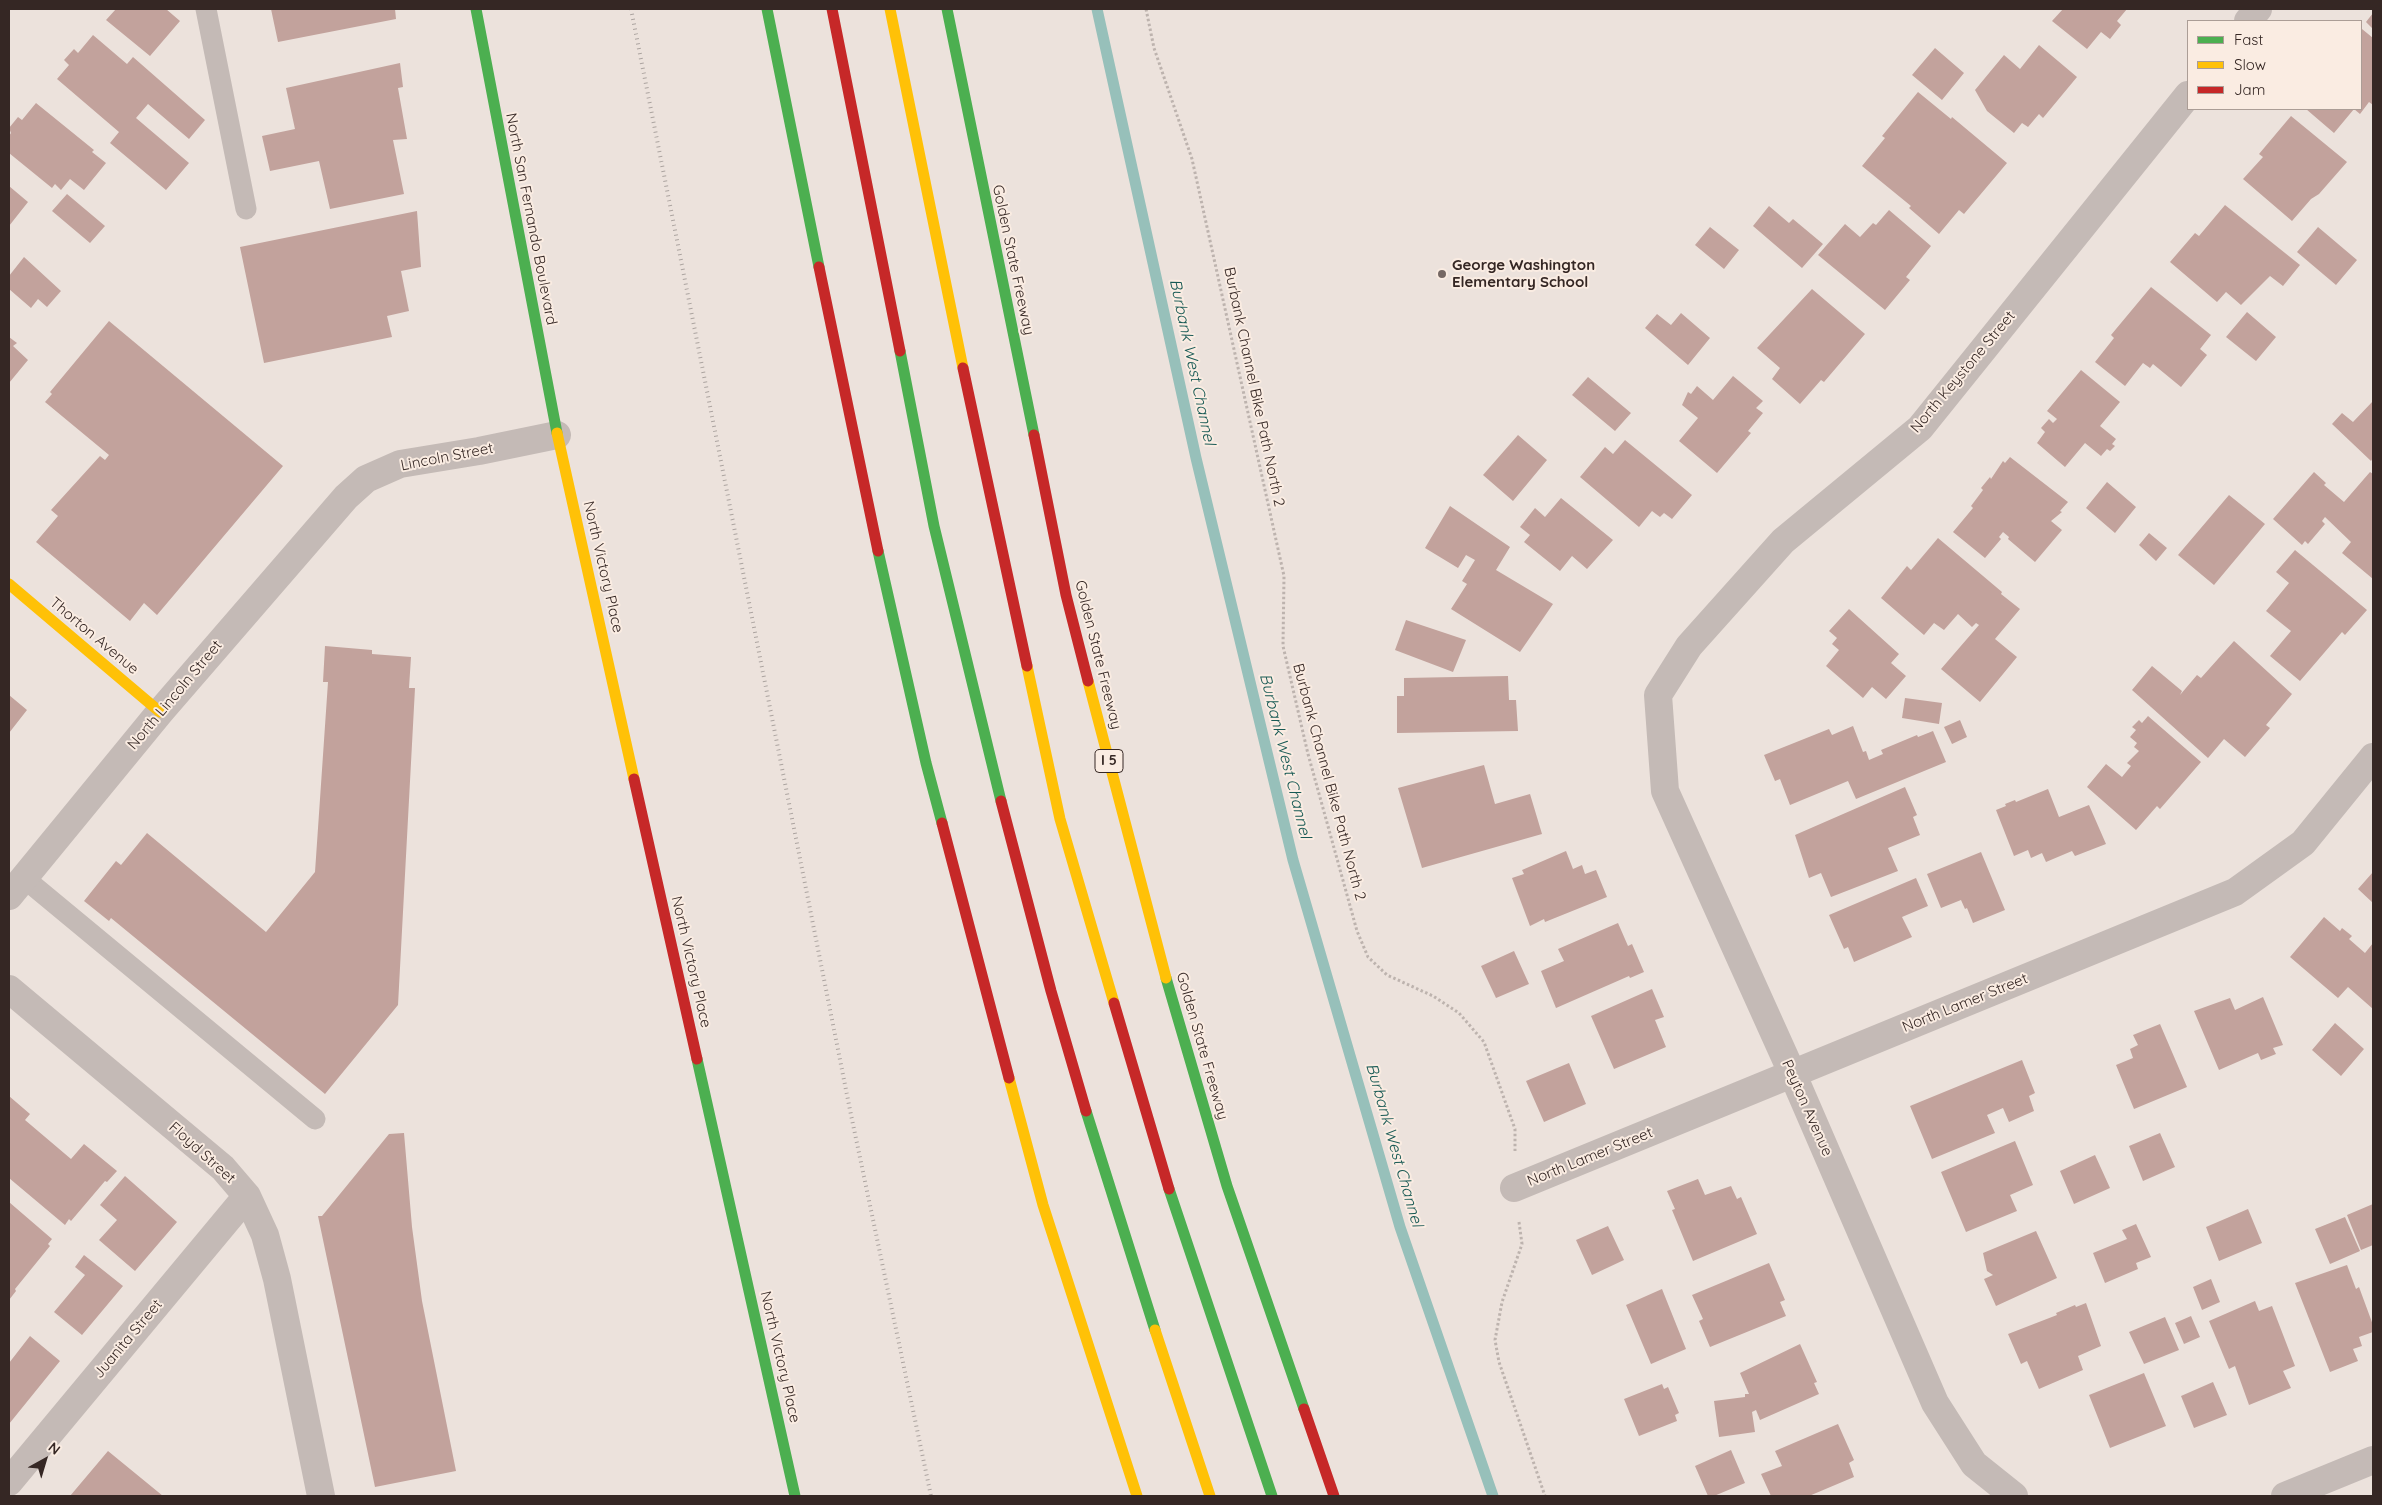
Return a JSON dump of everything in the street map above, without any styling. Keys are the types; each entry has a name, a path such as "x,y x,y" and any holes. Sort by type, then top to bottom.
{"main road":[{"name":"North San Fernando Boulevard","path":"476,9 557,435"},
{"path":"767,9 873,530 926,763 1043,1205 1137,1496"},
{"path":"832,9 934,526 989,757 1051,991 1104,1170 1210,1496"},
{"path":"890,9 940,262 1060,819 1179,1223 1272,1496"},
{"name":"Golden State Freeway","path":"946,9 1066,594 1152,930 1227,1186 1334,1496"},
{"name":"North Victory Place","path":"557,435 795,1496"},
{"name":"Thorton Avenue","path":"9,584 160,712"}],"street":[{"path":"2249,20 2258,9"},
{"name":"North Keystone Street","path":"1658,695 1689,646 1783,541 1920,428 2187,97"},
{"name":"Lincoln Street","path":"346,497 366,479 400,464 479,451 557,435"},
{"name":"North Lincoln Street","path":"16,887 160,712 346,497"},
{"name":"Peyton Avenue","path":"1658,695 1665,791 1793,1075 1935,1404 1974,1464 2014,1496"},
{"name":"North Lamer Street","path":"1514,1188 2235,892 2303,843 2373,757"},
{"name":"Floyd Street","path":"9,989 223,1168 248,1196 266,1235 277,1279 321,1496"},
{"name":"Juanita Street","path":"9,1482 248,1196"},
{"path":"2284,1496 2373,1460"}],"lane":[{"path":"206,9 246,209"},
{"path":"16,887 315,1119"}],"path":[{"name":"Burbank Channel Bike Path North 2","path":"1146,9 1154,48 1192,159 1284,576 1282,646 1308,754 1357,931 1368,957 1387,975 1432,996 1459,1013 1484,1042 1515,1129 1514,1188 1522,1244 1502,1302 1495,1340 1499,1362 1545,1496"}],"building":[{"path":"116,9 166,9 180,21 150,56 106,20"},
{"path":"271,9 395,9 396,19 278,42"},
{"path":"2063,9 2127,9 2117,21 2121,25 2110,39 2101,32 2087,49 2052,21"},
{"path":"2373,13 2373,29 2366,22"},
{"path":"2362,29 2373,38 2373,105 2369,102 2360,114 2355,110 2362,110"},
{"path":"93,35 127,64 133,57 205,120 189,139 148,104 136,118 189,163 166,190 110,143 119,132 57,79 69,65 64,60 74,49 78,53"},
{"path":"2039,45 2077,77 2043,118 2039,114 2028,127 2022,123 2014,133 1987,111 1975,90 2004,55 2020,69"},
{"path":"1935,48 1964,73 1942,100 1912,75"},
{"path":"400,63 403,87 398,88 407,139 393,140 404,194 330,209 319,161 270,171 262,136 295,129 286,88"},
{"path":"1918,92 1951,119 1952,117 2007,163 1964,214 1959,210 1939,234 1909,208 1911,206 1862,166 1885,138 1882,136"},
{"path":"36,103 94,150 92,152 106,163 84,190 70,179 61,190 55,184 52,188 9,153 9,136 11,133 9,128 18,117 22,120"},
{"path":"2307,110 2353,110 2334,133"},
{"path":"2291,116 2347,162 2292,221 2243,179 2263,157 2259,154"},
{"path":"9,186 28,202 9,226"},
{"path":"67,194 105,226 90,243 52,211"},
{"path":"2225,205 2300,265 2283,286 2270,276 2241,305 2226,292 2217,302 2170,262 2195,233 2199,236"},
{"path":"1769,206 1789,223 1793,219 1823,244 1802,268 1753,226"},
{"path":"1889,210 1931,246 1906,277 1910,280 1885,310 1818,255 1845,224 1860,237 1873,223 1876,225"},
{"path":"417,211 421,267 401,271 409,311 387,316 392,337 264,363 240,247"},
{"path":"1710,227 1739,250 1724,269 1695,245"},
{"path":"2318,227 2357,260 2336,285 2297,252"},
{"path":"24,257 61,291 47,307 38,299 31,308 9,289 9,276"},
{"path":"2151,287 2211,335 2200,349 2207,355 2181,387 2153,364 2150,368 2143,363 2125,386 2095,362 2114,338 2111,335"},
{"path":"1812,289 1865,334 1824,382 1821,380 1800,404 1772,379 1780,368 1757,348"},
{"path":"2247,312 2276,337 2256,361 2226,337"},
{"path":"1681,313 1710,338 1688,365 1645,328 1657,314 1671,325"},
{"path":"109,321 283,466 157,615 144,603 130,621 36,542 58,516 51,510 100,456 105,460 109,455 45,402 52,394 50,392"},
{"path":"9,337 17,343 13,346 28,360 9,383"},
{"path":"2081,370 2120,402 2100,426 2116,439 2112,444 2115,446 2110,451 2107,449 2101,456 2085,443 2065,467 2037,443 2045,432 2041,428 2049,419 2053,423 2057,419 2047,411"},
{"path":"1733,376 1763,401 1756,408 1763,413 1748,431 1751,433 1717,473 1679,441 1698,418 1682,405 1688,392 1691,394 1697,386 1713,400"},
{"path":"1588,377 1631,413 1615,431 1572,395"},
{"path":"2373,401 2373,458 2371,461 2332,424 2342,413 2353,422"},
{"path":"1518,435 1547,460 1513,501 1483,475"},
{"path":"1625,440 1692,495 1672,519 1664,513 1660,517 1652,511 1639,527 1580,477 1605,447 1613,454"},
{"path":"2010,457 2068,502 2060,511 2062,512 2051,521 2062,530 2035,562 2008,539 2009,537 2003,532 1999,537 2001,539 1985,558 1953,532 1973,508 1971,506 1983,490 1981,488 1990,477 1991,479 2003,461 2005,463"},
{"path":"2314,472 2326,483 2324,485 2344,502 2370,472 2373,474 2373,579 2342,553 2351,542 2325,517 2322,521 2325,524 2308,544 2305,541 2302,545 2273,519"},
{"path":"2107,482 2136,507 2115,533 2086,508"},
{"path":"2229,495 2265,524 2214,585 2178,555"},
{"path":"1561,498 1613,540 1587,569 1572,556 1560,571 1524,542 1530,535 1520,527 1535,508 1545,517"},
{"path":"1450,506 1510,547 1496,570 1553,604 1520,652 1451,609 1467,584 1462,581 1475,560 1466,555 1458,568 1425,548"},
{"path":"2149,533 2167,548 2156,561 2139,545"},
{"path":"1938,538 2020,609 1995,639 2017,657 1980,702 1941,669 1979,625 1976,623 1972,627 1958,614 1944,630 1934,623 1924,635 1881,598 1907,566 1911,570"},
{"path":"2295,550 2367,610 2345,635 2342,632 2300,681 2270,656 2291,631 2266,611 2289,583 2276,572"},
{"path":"1849,609 1899,654 1891,663 1906,676 1886,699 1872,687 1863,698 1826,666 1839,650 1832,644 1837,638 1829,631"},
{"path":"1406,620 1466,640 1453,672 1395,650"},
{"path":"2234,641 2292,694 2266,725 2270,728 2245,757 2224,739 2208,758 2132,690 2152,666 2182,691 2180,695 2197,675 2201,678"},
{"path":"325,646 372,650 372,654 411,657 409,688 415,688 398,1005 325,1094 111,918 109,921 84,901 116,861 121,865 147,833 266,932 315,872 328,682 323,682"},
{"path":"1508,676 1509,700 1516,700 1518,731 1397,733 1397,696 1404,696 1404,678"},
{"path":"9,695 27,710 9,733"},
{"path":"1905,698 1942,703 1939,724 1902,718"},
{"path":"2148,716 2201,762 2160,809 2157,806 2136,830 2087,787 2106,764 2122,777 2131,766 2127,763 2139,751 2134,747 2137,743 2130,737 2136,730 2132,727 2139,720 2142,723"},
{"path":"1960,720 1967,737 1952,744 1944,727"},
{"path":"1853,726 1863,752 1866,751 1869,760 1883,754 1881,750 1917,735 1918,737 1933,731 1946,762 1856,799 1848,781 1790,805 1780,779 1775,781 1764,755 1829,729 1832,735"},
{"path":"1484,765 1495,804 1530,794 1542,834 1422,868 1398,788"},
{"path":"1905,787 1917,815 1913,817 1920,835 1888,848 1898,871 1831,897 1821,873 1809,878 1795,835"},
{"path":"2048,789 2059,817 2089,805 2106,844 2075,856 2072,851 2046,862 2042,853 2031,858 2028,850 2014,856 1996,810 2006,806 2005,804 2015,800 2016,802"},
{"path":"1566,851 1573,869 1582,865 1585,874 1596,870 1607,897 1545,922 1544,919 1530,926 1512,878 1524,874 1522,870"},
{"path":"1981,852 2005,910 1973,923 1967,908 1965,909 1961,900 1941,908 1927,874"},
{"path":"2373,872 2373,903 2358,889"},
{"path":"1916,878 1928,906 1902,917 1912,937 1854,962 1848,947 1844,949 1829,915"},
{"path":"2324,917 2340,931 2342,928 2352,936 2349,939 2365,953 2373,943 2373,1009 2348,987 2338,998 2290,957"},
{"path":"1618,923 1628,946 1632,944 1644,972 1630,978 1629,976 1556,1008 1541,971 1564,961 1558,949"},
{"path":"1514,951 1529,984 1496,998 1481,966"},
{"path":"1652,989 1664,1017 1655,1020 1666,1047 1614,1069 1591,1016"},
{"path":"2263,997 2283,1045 2273,1048 2276,1054 2261,1060 2258,1053 2219,1070 2194,1011 2230,998 2235,1010"},
{"path":"2335,1023 2364,1049 2341,1076 2312,1050"},
{"path":"2160,1024 2187,1087 2134,1109 2116,1065 2133,1058 2130,1049 2138,1045 2133,1035"},
{"path":"2022,1060 2035,1093 2029,1096 2034,1111 2009,1122 2003,1108 1987,1115 1995,1133 1932,1159 1910,1106"},
{"path":"1569,1063 1586,1104 1544,1122 1526,1081"},
{"path":"9,1096 30,1114 25,1120 71,1159 84,1144 117,1171 107,1182 105,1181 71,1221 69,1219 65,1225 9,1178"},
{"path":"404,1133 412,1227 422,1301 456,1471 375,1487 318,1216 322,1216 389,1134"},
{"path":"2160,1133 2175,1167 2143,1181 2129,1146"},
{"path":"2015,1141 2033,1185 2010,1195 2017,1211 1966,1232 1941,1172"},
{"path":"2095,1155 2110,1188 2074,1204 2060,1171"},
{"path":"125,1176 177,1222 135,1271 99,1240 117,1220 100,1205"},
{"path":"1698,1179 1705,1195 1731,1186 1737,1199 1741,1197 1757,1234 1693,1261 1672,1210 1675,1209 1667,1191"},
{"path":"9,1202 52,1239 48,1244 50,1246 15,1289 16,1291 9,1300"},
{"path":"2373,1204 2373,1245 2361,1250 2347,1215"},
{"path":"2248,1209 2262,1243 2219,1261 2206,1227"},
{"path":"2345,1217 2360,1251 2330,1264 2315,1229"},
{"path":"2136,1224 2151,1257 2136,1263 2138,1269 2105,1283 2093,1253 2127,1239 2122,1230"},
{"path":"1608,1226 1624,1260 1592,1275 1576,1240"},
{"path":"2036,1231 2057,1278 1996,1306 1984,1279 1993,1275 1987,1271 1983,1253"},
{"path":"84,1255 123,1286 82,1335 54,1312 85,1275 75,1267"},
{"path":"1769,1263 1785,1300 1780,1302 1786,1316 1710,1347 1699,1321 1703,1319 1692,1295"},
{"path":"2347,1265 2356,1289 2359,1287 2373,1325 2373,1332 2359,1337 2362,1346 2353,1349 2358,1361 2330,1372 2295,1283"},
{"path":"2211,1279 2220,1302 2202,1310 2193,1287"},
{"path":"1662,1289 1686,1349 1651,1364 1626,1305"},
{"path":"2255,1301 2259,1311 2272,1306 2295,1366 2283,1371 2291,1388 2249,1405 2235,1366 2229,1369 2209,1321"},
{"path":"2086,1303 2101,1346 2078,1356 2083,1370 2039,1389 2027,1361 2021,1364 2008,1334 2057,1315 2056,1313 2075,1305 2076,1307"},
{"path":"2191,1316 2200,1337 2184,1344 2175,1323"},
{"path":"2165,1317 2179,1350 2144,1364 2129,1332"},
{"path":"30,1336 60,1361 9,1424 9,1363"},
{"path":"1800,1344 1817,1382 1814,1383 1819,1394 1760,1420 1756,1410 1752,1412 1755,1432 1719,1437 1714,1401 1745,1397 1745,1394 1749,1394 1740,1373"},
{"path":"2144,1373 2166,1426 2110,1448 2089,1395"},
{"path":"2213,1382 2227,1415 2194,1428 2181,1396"},
{"path":"1662,1384 1664,1389 1668,1387 1679,1413 1675,1415 1677,1421 1639,1436 1624,1399"},
{"path":"1838,1424 1854,1460 1849,1463 1854,1477 1809,1496 1771,1496 1761,1474 1782,1466 1775,1451"},
{"path":"1731,1450 1745,1483 1714,1496 1708,1496 1695,1466"},
{"path":"108,1451 163,1496 70,1496"}],"waterway":[{"name":"Burbank West Channel","path":"1097,9 1196,458 1293,860 1400,1227 1493,1496"}],"railway":[{"path":"631,9 850,1110 931,1496"}],"traffic: fast":[{"path":"476,9 557,433"},
{"path":"767,9 819,267"},
{"path":"947,9 1034,435"},
{"path":"900,351 934,526 1001,801"},
{"path":"878,551 926,763 942,823"},
{"path":"1166,978 1227,1186 1304,1409"},
{"path":"697,1059 795,1496"},
{"path":"1086,1111 1155,1330"},
{"path":"1169,1189 1272,1496"}],"traffic: slow":[{"path":"890,9 963,368"},
{"path":"557,433 634,779"},
{"path":"9,584 160,712"},
{"path":"1027,666 1060,819 1114,1003"},
{"path":"1088,681 1166,978"},
{"path":"1009,1078 1043,1205 1137,1496"},
{"path":"1155,1330 1210,1496"}],"traffic: jam":[{"path":"832,9 900,351"},
{"path":"819,267 878,551"},
{"path":"963,368 1027,666"},
{"path":"1034,435 1066,595 1088,681"},
{"path":"634,779 697,1059"},
{"path":"1001,801 1051,991 1086,1111"},
{"path":"942,823 1009,1078"},
{"path":"1114,1003 1169,1189"},
{"path":"1304,1409 1334,1496"}],"place":[{"name":"George Washington Elementary School","path":"1442,274"}]}
